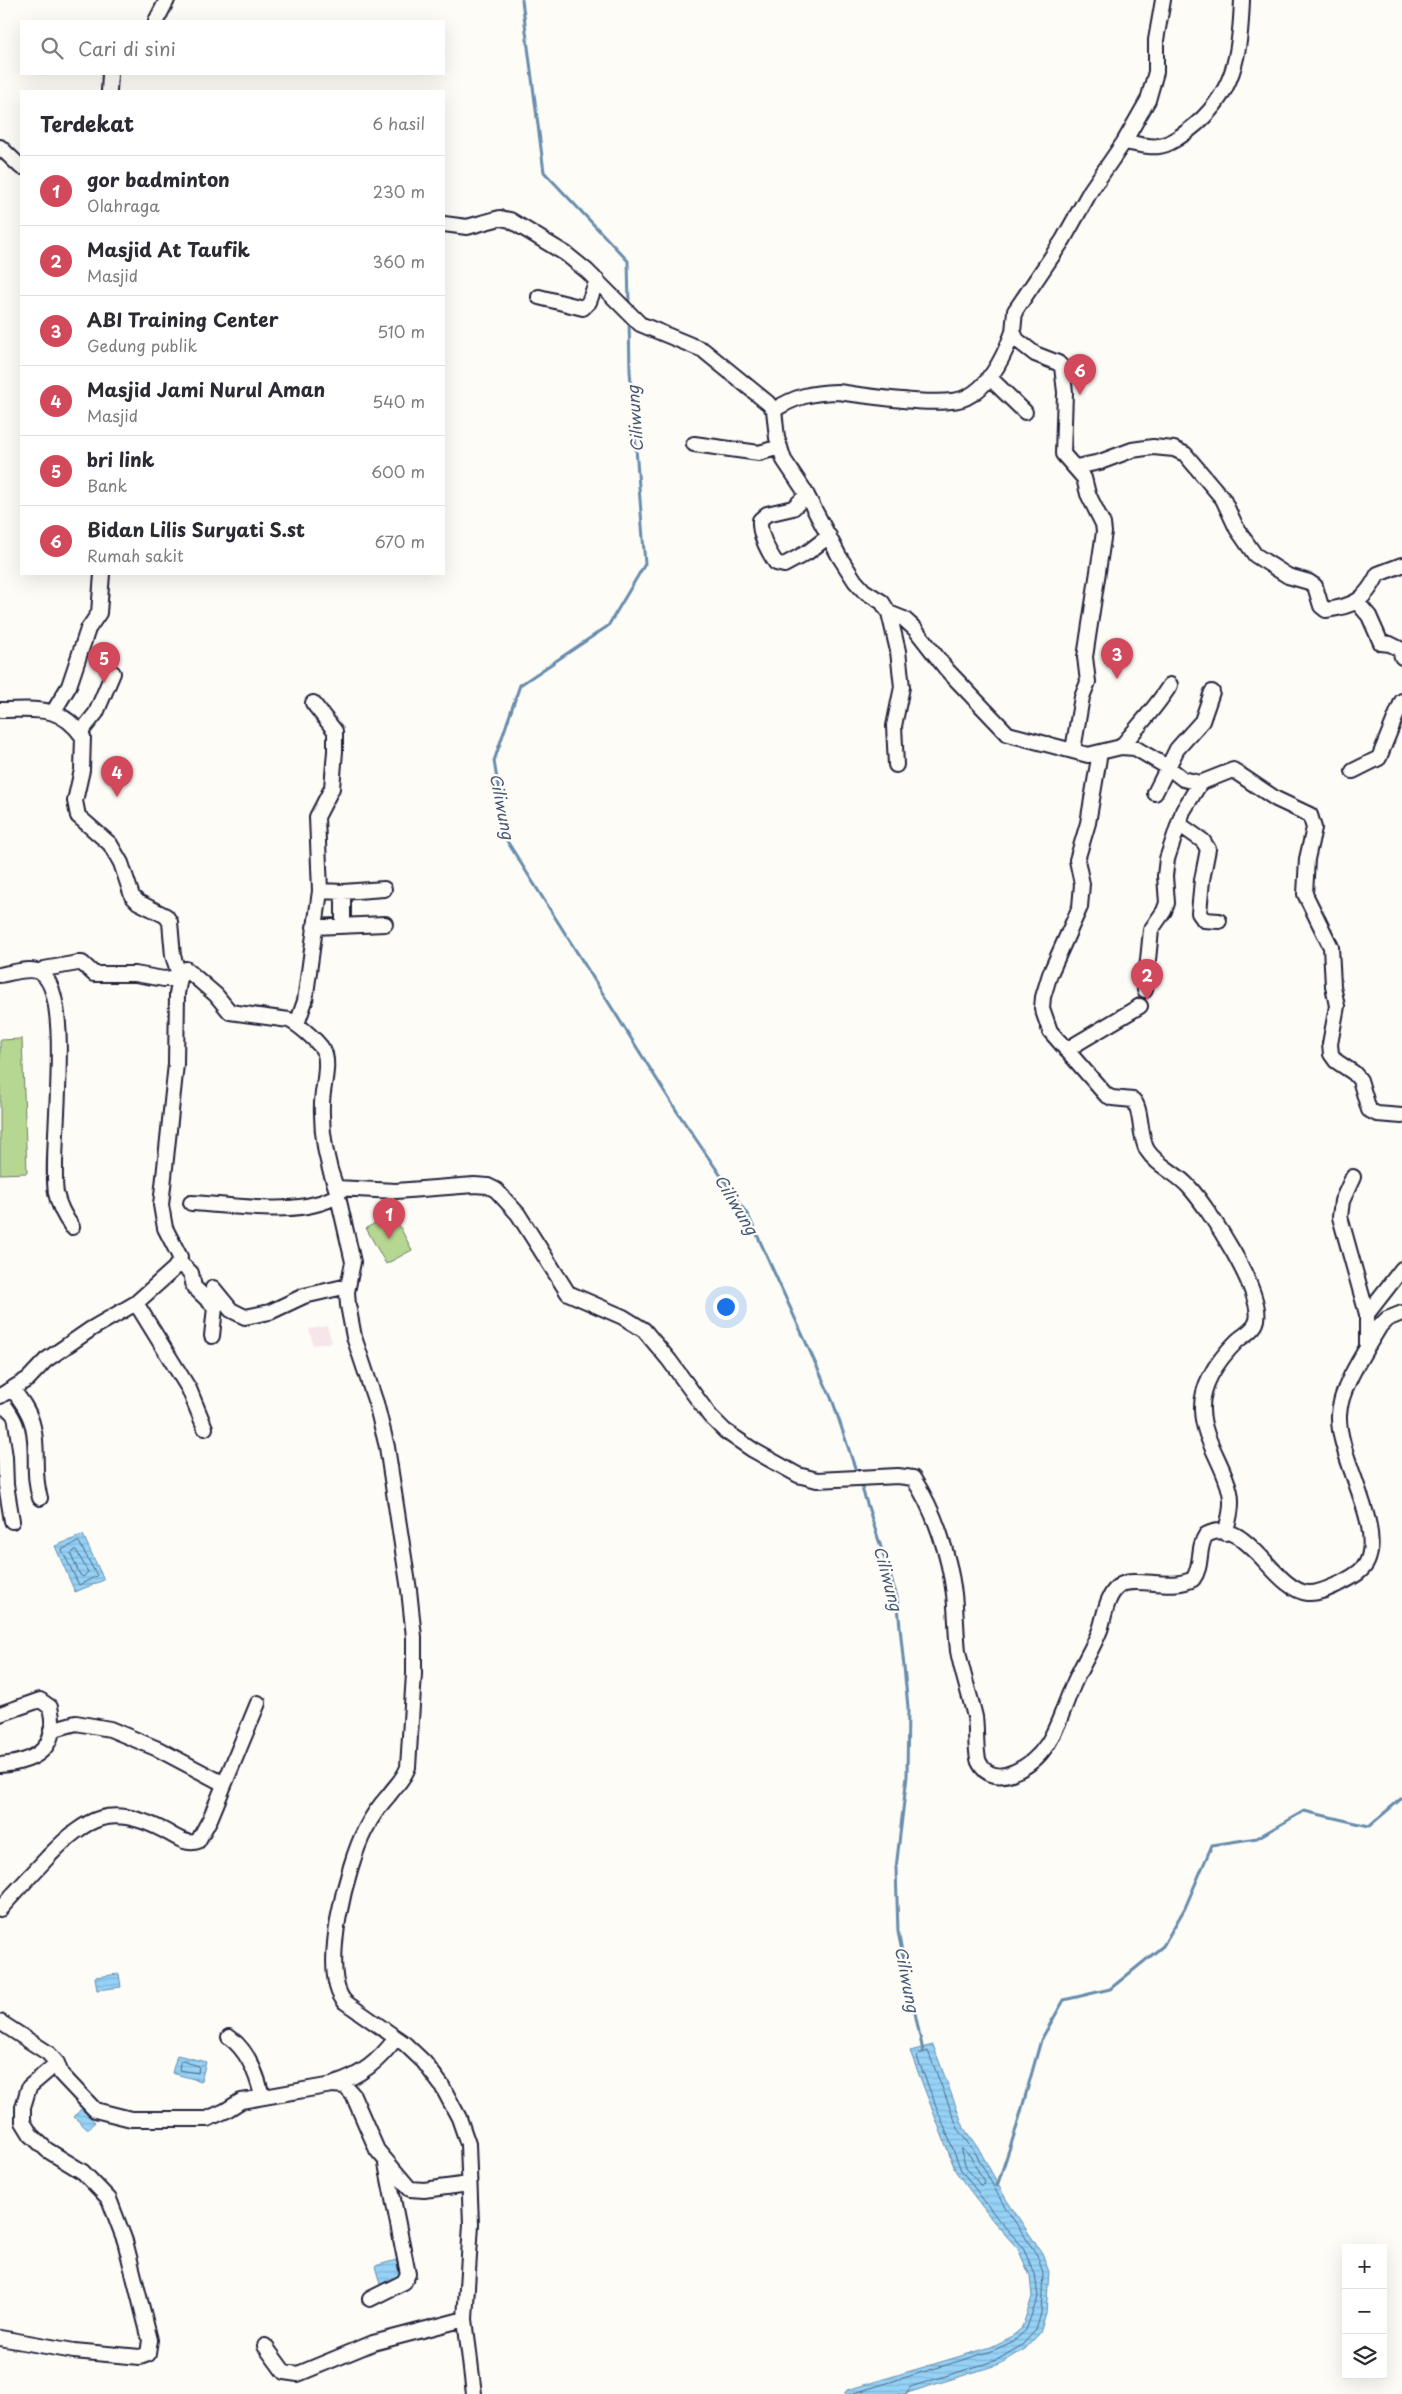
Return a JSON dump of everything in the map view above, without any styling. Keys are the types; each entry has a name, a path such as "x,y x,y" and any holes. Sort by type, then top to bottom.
{"street":[{"path":"157,20 167,0"},
{"path":"774,410 793,398 837,392 930,401 958,400 972,394 989,377 1009,344 1013,332 1013,317 1018,304 1064,240 1091,190 1124,142 1148,100 1154,81 1157,30 1162,0"},
{"path":"1124,142 1159,146 1182,136 1208,114 1229,83 1237,61 1242,0"},
{"path":"109,90 110,75"},
{"path":"0,147 20,166"},
{"path":"445,224 467,227 500,218 510,220 566,254 596,280 640,324 703,350 745,383 774,410 780,447 788,466 807,495 855,582 864,591 882,602 889,613 898,651 902,687 894,726 896,764"},
{"path":"539,297 583,308 589,302 596,280"},
{"path":"1013,332 1024,346 1041,357 1058,363 1062,368 1065,392 1063,451 1068,462 1076,467 1084,478 1088,494 1103,524 1104,532 1085,657 1088,682 1082,697 1073,750"},
{"path":"989,377 1025,412"},
{"path":"694,444 759,453 780,447"},
{"path":"1076,467 1100,462 1132,450 1153,447 1174,449 1185,454 1223,499 1237,529 1255,555 1288,576 1309,582 1315,586 1321,606 1326,610 1358,602 1373,585 1378,574 1402,565"},
{"path":"807,495 793,508 767,514 760,520 761,531 772,556 776,563 784,566 808,552 829,536"},
{"path":"54,712 69,686 88,629 99,613 102,575"},
{"path":"1358,602 1369,616 1381,643 1390,644 1400,649 1402,657"},
{"path":"889,613 904,619 915,628 960,685 1008,734 1088,755 1121,747 1140,751 1169,768 1183,779 1200,783"},
{"path":"80,733 96,713 113,673"},
{"path":"1121,747 1135,729 1153,712 1170,685"},
{"path":"1155,793 1180,745 1202,721 1212,692"},
{"path":"1353,771 1379,758 1402,701"},
{"path":"297,1024 305,1001 320,891 317,817 332,788 335,731 313,703"},
{"path":"0,710 54,712 72,724 83,737 82,770 75,801 78,816 110,844 120,863 132,896 138,902 166,916 170,922 173,956 180,977"},
{"path":"1096,754 1099,758 1097,782 1077,860 1082,889 1080,907 1050,974 1043,997 1042,1008 1046,1024 1066,1050 1106,1095 1112,1098 1132,1100 1136,1104 1141,1133 1147,1149 1158,1162 1188,1185 1203,1203 1241,1267 1255,1298 1258,1314 1256,1323 1237,1340 1216,1367 1208,1382 1202,1404 1206,1431 1230,1492 1231,1505 1226,1533"},
{"path":"1145,990 1151,930 1167,903 1165,870 1179,824 1193,792 1200,783 1233,770 1276,799 1305,811 1312,818 1314,828 1307,859 1305,894 1331,947 1333,986 1337,1006 1330,1044 1331,1054 1336,1061 1354,1073 1360,1080 1369,1110 1377,1114 1402,1116"},
{"path":"1179,824 1203,841 1208,849 1202,880 1199,913 1204,920 1219,922"},
{"path":"320,891 343,892 384,889"},
{"path":"342,925 343,892"},
{"path":"314,927 385,924"},
{"path":"41,972 44,969 82,963 94,974 135,974 164,979 180,977"},
{"path":"212,1336 215,1307 194,1287 190,1273 180,1262 180,1257 165,1228 161,1205 176,1064 177,994 180,977 186,969 216,995 230,1012 282,1018 297,1024 325,1053 322,1127 329,1171 337,1191 353,1262 348,1286 348,1306 354,1337 376,1403 392,1479 413,1626 414,1674 406,1775 389,1794 365,1829 352,1860 333,1954 334,1975 338,1994 345,2002 396,2038 424,2062 442,2086 459,2118 468,2144 470,2224 465,2319 474,2394"},
{"path":"0,975 30,970 41,972 50,985 57,1014 59,1066 56,1191 63,1215 72,1227"},
{"path":"1066,1050 1140,1006"},
{"path":"1353,1177 1342,1201 1340,1217 1367,1314 1367,1349"},
{"path":"191,1203 293,1207 319,1204 337,1191 396,1191 474,1185 488,1186 496,1190 518,1214 564,1290 571,1296 623,1318 644,1330 669,1360 710,1416 725,1431 753,1450 798,1475 817,1480 898,1476 913,1478 922,1490 935,1522 949,1566 958,1651 978,1733 977,1755 986,1771 996,1776 1009,1774 1024,1767 1040,1754 1052,1738 1075,1680 1096,1640 1107,1605 1119,1586 1128,1582 1167,1585 1188,1582 1193,1579 1198,1570 1206,1535 1214,1532 1226,1533 1247,1542 1285,1582 1305,1593 1318,1592 1340,1583 1364,1567 1370,1552 1369,1527 1341,1436 1339,1416 1345,1391 1380,1326 1387,1319 1402,1313"},
{"path":"40,1498 34,1476 33,1428 28,1411 6,1392 28,1379 46,1360 90,1329 136,1303 180,1262"},
{"path":"1367,1314 1402,1269"},
{"path":"213,1288 230,1310 245,1317 270,1312 304,1296 348,1286"},
{"path":"136,1303 189,1389 205,1428"},
{"path":"0,1423 5,1457 6,1485 12,1521"},
{"path":"0,1714 40,1700 50,1707 51,1730 46,1746 39,1754 28,1761 0,1765"},
{"path":"0,1909 66,1839 89,1821 105,1817 130,1817 149,1823 187,1842 198,1841 258,1703"},
{"path":"51,1730 76,1723 110,1728 158,1749 224,1784"},
{"path":"0,2022 48,2053 57,2063 61,2074 95,2110 131,2119 207,2119 225,2111 240,2101 332,2085 353,2078 368,2068 383,2056 396,2038"},
{"path":"229,2038 241,2047 246,2054 258,2079 262,2096"},
{"path":"0,2338 74,2351 140,2357 148,2354 150,2349 150,2340 125,2241 110,2199 83,2172 47,2150 31,2135 23,2122 23,2107 29,2087 57,2063"},
{"path":"332,2085 348,2088 374,2144 403,2183 413,2190 469,2184"},
{"path":"370,2299 404,2282 408,2274 386,2161"},
{"path":"265,2346 284,2372 298,2374 373,2343 465,2319"}],"shaded area":[{"path":"327,1326 332,1342 313,1345 309,1329"}],"green space":[{"path":"22,1039 27,1173 0,1174 0,1040"},
{"path":"393,1214 412,1250 386,1264 366,1228"}],"water":[{"path":"83,1535 104,1580 75,1592 55,1546"},
{"path":"119,1974 121,1987 97,1990 95,1977"},
{"path":"933,2045 964,2128 980,2151 1006,2199 1042,2253 1049,2272 1046,2314 1040,2333 1025,2349 1000,2364 904,2394 844,2394 847,2390 991,2347 1011,2337 1022,2328 1032,2297 1030,2276 1018,2249 994,2222 956,2172 910,2051"},
{"path":"177,2055 206,2062 201,2081 172,2073"},
{"path":"81,2109 95,2122 88,2130 74,2117"},
{"path":"396,2260 400,2275 395,2284 382,2291 375,2266"}],"waterway":[{"name":"Ciliwung","path":"522,0 544,172 628,261 629,305"},
{"name":"Ciliwung","path":"629,319 630,371 645,564 608,626 520,685 494,761 507,841 678,1113 749,1217 833,1402 857,1474"},
{"name":"Ciliwung","path":"860,1482 897,1597 908,1707 907,1776 896,1868 898,1932 923,2051"},
{"path":"997,2186 1017,2126 1041,2040 1064,2000 1110,1989 1163,1946 1185,1908 1212,1845 1257,1838 1304,1811 1369,1826 1402,1798"}],"place":[{"name":"Bidan Lilis Suryati S.st","path":"1080,395"},
{"name":"ABI Training Center","path":"1117,679"},
{"name":"bri link","path":"104,683"},
{"name":"Masjid Jami Nurul Aman","path":"117,797"},
{"name":"Masjid At Taufik","path":"1147,1000"},
{"name":"gor badminton","path":"389,1239"}]}
